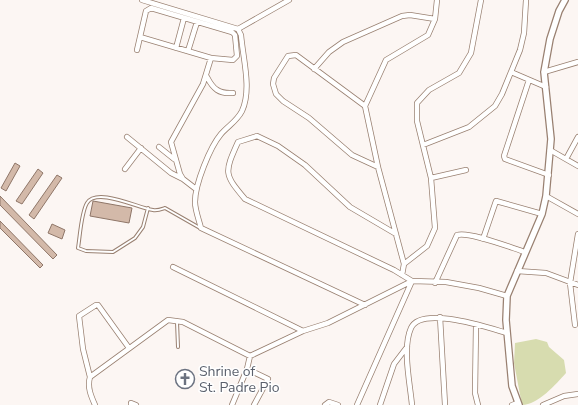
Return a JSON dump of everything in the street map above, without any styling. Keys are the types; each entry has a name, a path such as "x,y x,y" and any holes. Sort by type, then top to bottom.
{"street":[{"path":"142,0 238,29 289,0"},
{"path":"402,274 404,264 378,168 365,106 386,60 428,35 435,19 437,0"},
{"path":"404,264 427,246 434,228 431,178 417,121 417,103 429,90 459,74 471,53 481,0"},
{"path":"423,145 469,127 495,106 520,50 524,33 526,0"},
{"path":"512,405 518,404 512,386 507,333 507,296 542,214 546,196 550,150 544,72 550,38 565,0"},
{"path":"137,50 140,37 149,8 230,31 235,35 238,53 235,59 211,58 140,37"},
{"path":"314,69 329,52 343,42 402,16 410,15 435,19"},
{"path":"176,48 184,18"},
{"path":"188,52 197,22"},
{"path":"238,29 241,35 246,81 242,111 235,121 217,140 196,189 195,202 201,228 365,305"},
{"path":"365,106 314,69 299,56 292,54 288,56 274,78 273,84 276,94 283,101 314,122 352,155 378,168"},
{"path":"183,179 174,159 171,146 173,137 207,77 211,58"},
{"path":"544,72 578,62"},
{"path":"510,72 546,87"},
{"path":"207,77 215,90 225,94 233,94"},
{"path":"529,80 504,156 505,159 549,175"},
{"path":"396,234 350,208 305,165 278,146 257,136 238,142 228,163 229,180 245,199 402,274 412,281 435,283 446,282 479,288 507,296"},
{"path":"127,137 171,174 183,179 196,189"},
{"path":"566,159 578,137"},
{"path":"159,147 174,159"},
{"path":"125,169 141,148"},
{"path":"550,150 578,166"},
{"path":"431,178 466,170"},
{"path":"546,196 578,214"},
{"path":"483,239 496,201 542,214"},
{"path":"435,283 457,235 461,234 483,239 525,252"},
{"path":"575,325 570,283 578,234"},
{"path":"173,267 303,331"},
{"path":"517,271 546,273 578,285"},
{"path":"250,356 303,331 328,323 412,281"},
{"path":"357,405 412,281"},
{"path":"94,405 88,382 90,377 82,349 79,316 98,305 129,348"},
{"path":"412,405 407,347 410,328 415,322 425,318 440,317 507,333"},
{"path":"440,317 445,405"},
{"path":"90,377 168,320 177,320 250,356"},
{"path":"476,325 474,393 478,405"},
{"path":"380,405 394,364 407,347"},
{"path":"232,405 247,369 250,356"},
{"path":"247,369 268,379 254,405"},
{"path":"544,405 564,396 578,394"},
{"path":"326,405 329,402 338,405"},
{"path":"131,405 131,403 136,405"}],"lane":[{"path":"148,208 143,227 135,238 113,252 86,251 78,248 86,205 91,198 96,196 148,208 154,211 165,208 201,228"},
{"path":"177,320 178,347"}],"green space":[{"path":"536,339 547,342 549,347 564,360 566,373 540,398 534,402 522,405 514,363 515,343"}],"building":[{"path":"15,163 20,166 6,191 1,188"},
{"path":"38,169 43,173 22,204 16,201"},
{"path":"57,175 62,178 34,219 29,215"},
{"path":"0,196 57,255 53,259 0,205"},
{"path":"93,201 132,208 129,223 90,216"},
{"path":"0,221 43,265 40,268 0,228"},
{"path":"52,224 65,230 62,239 48,233"}],"place":[{"name":"Shrine of St. Padre Pio","path":"185,379"}]}
